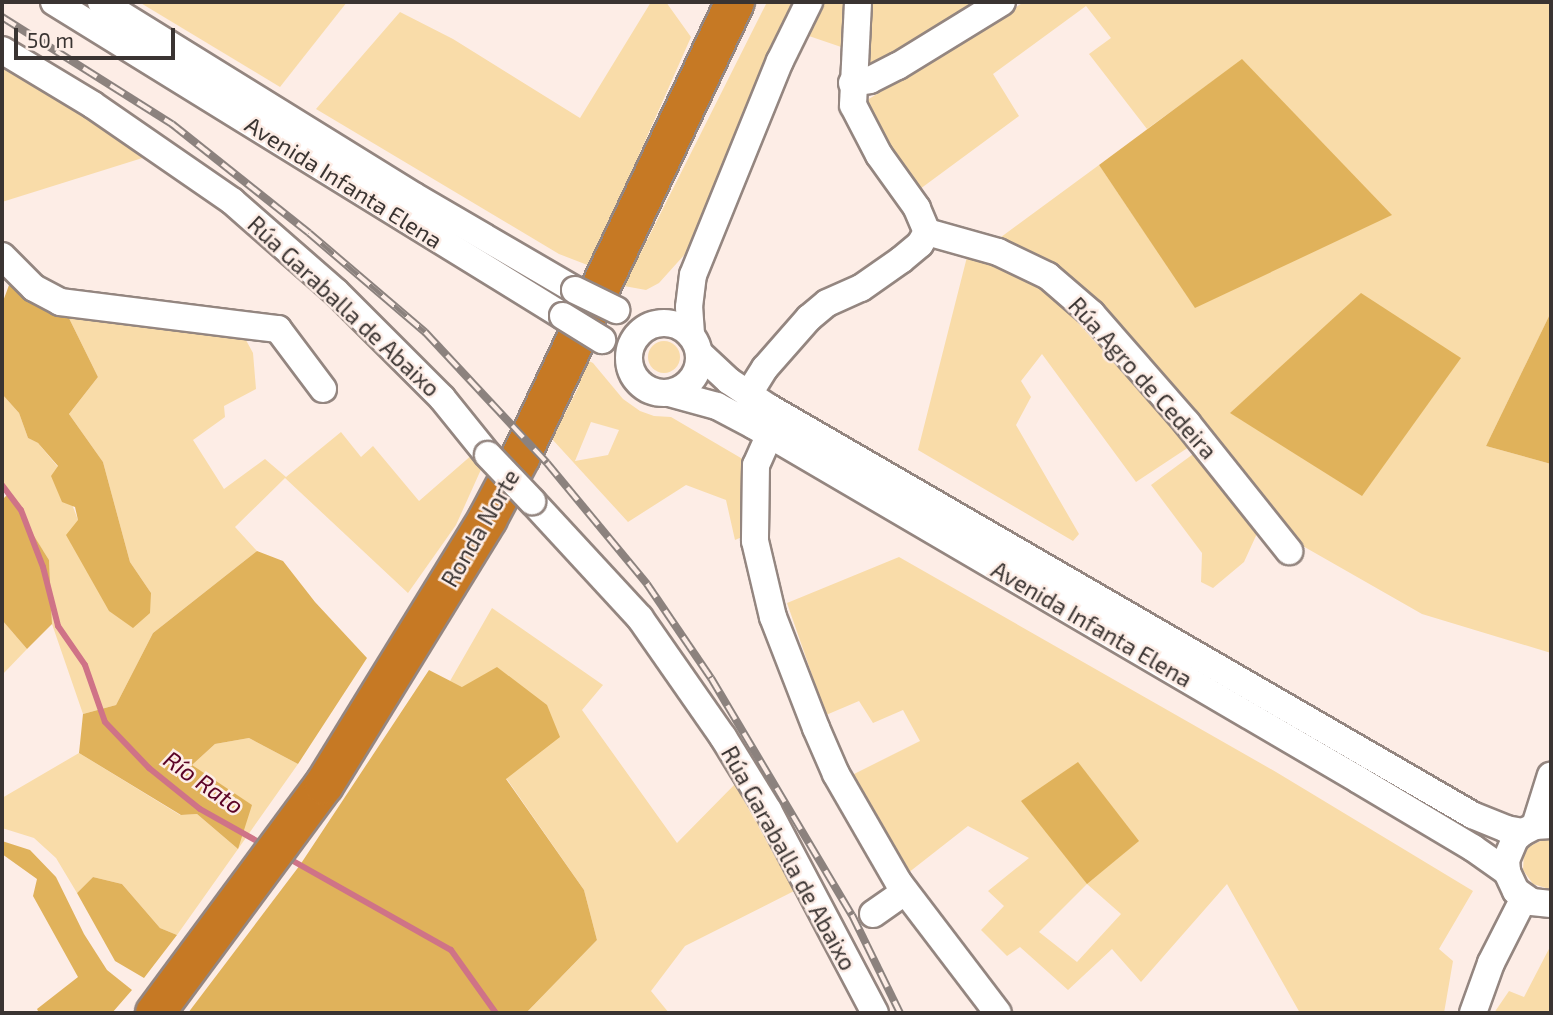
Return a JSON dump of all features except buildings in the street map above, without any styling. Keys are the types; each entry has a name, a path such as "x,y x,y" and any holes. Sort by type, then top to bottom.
{"highway":[{"name":"Ronda Norte","path":"155,1013 324,785 488,518 521,456 735,2"}],"street":[{"name":"Avenida Infanta Elena","path":"54,2 602,340 629,367"},
{"name":"Avenida Infanta Elena","path":"101,2 414,195 575,289 616,310 655,323"},
{"path":"692,275 689,307 696,371 690,382 669,393 646,388 636,380 629,367 630,346 655,323 692,275 780,61 809,2"},
{"path":"748,394 765,368 809,318 827,303 861,288 901,260 920,244 927,232 917,208 865,132 853,105 858,2"},
{"path":"852,83 870,80 898,66 1002,2"},
{"name":"Rúa Garaballa de Abaixo","path":"2,50 93,104 232,201 336,292 442,398 488,455 640,618 723,737 768,810 875,1013"},
{"name":"Rúa Agro de Cedeira","path":"927,232 998,252 1048,276 1092,314 1187,423 1289,551"},
{"path":"2,257 34,288 60,302 278,329 323,389"},
{"path":"655,323 675,325 695,344"},
{"name":"Avenida Infanta Elena","path":"695,344 715,369 748,394 1472,815 1506,829 1536,827"},
{"name":"Avenida Infanta Elena","path":"669,393 717,406 1359,780 1473,848 1507,872"},
{"path":"769,436 756,465 755,541 773,617 835,774 905,892 998,1013"},
{"path":"1473,1013 1491,963 1544,903 1516,891 1507,872 1509,849 1536,827 1551,775"},
{"path":"873,914 905,892"}],"shaded area":[{"path":"139,2 347,2 280,87"},
{"path":"651,2 666,2 691,37 590,266 559,254 316,109 400,12 453,39 580,118"},
{"path":"767,2 796,2 779,34 686,253 659,283 646,290 624,286"},
{"path":"823,2 851,2 847,49 806,35"},
{"path":"868,2 986,2 885,65 869,65"},
{"path":"1024,2 1551,2 1551,312 1486,446 1551,464 1551,653 1422,614 1294,541 1210,430 1125,334 997,240 1099,165 1196,308 1242,60 1147,129 1089,54 1111,38 1086,6 993,74 1019,116 920,189 888,155 864,102"},
{"path":"1242,59 1392,215 1195,308 1099,165"},
{"path":"2,62 152,155 2,202"},
{"path":"968,253 1013,270 1052,292 1111,346 1195,443 1136,482 1042,354 1021,381 1031,397 1016,425 1079,534 1073,541 918,450"},
{"path":"12,277 64,308 98,377 69,414 103,462 130,562 151,593 150,613 133,628 109,611 66,535 78,520 75,507 62,502 51,476 58,466 38,443 28,438 19,413 2,394 2,304"},
{"path":"1361,293 1461,358 1362,496 1230,413"},
{"path":"64,308 241,331 253,353 256,389 224,406 225,417 193,440 224,489 265,459 286,477 341,432 361,457 373,446 419,501 473,454 483,465 456,525 408,593 285,478 235,527 257,551 153,633 116,705 83,714 52,624 49,560 2,485 2,394 19,413 28,438 38,443 58,467 78,520 151,593 130,562 103,462 69,414 98,377"},
{"path":"1551,312 1551,464 1486,446"},
{"path":"664,341 675,346 680,357 675,368 664,373 653,368 648,357 653,346"},
{"path":"583,358 593,363 623,399 640,411 654,416 671,417 746,461 749,534 735,540 726,500 686,485 628,522 552,439 579,386","holes":["591,422 619,430 608,455 575,461"]},
{"path":"1200,449 1260,527 1244,562 1213,588 1201,582 1202,553 1151,485"},
{"path":"8,494 49,560 52,624 27,649 2,620 2,500"},
{"path":"257,551 283,561 315,602 367,658 298,764 249,738 215,744 192,765 252,805 238,849 197,814 181,815 79,753 83,714 116,705 153,633"},
{"path":"899,557 1276,772 1473,891 1439,949 1453,961 1444,1013 1300,1013 1227,884 1141,982 1112,949 1068,990 1020,947 1007,956 981,930 1004,906 988,891 1029,858 968,826 908,873 848,777 920,741 903,710 873,723 859,701 826,715 787,603","holes":["1087,884 1121,914 1077,962 1039,932"]},
{"path":"492,608 603,685 582,710 677,843 738,781 800,888 685,946 651,991 669,1013 526,1013 597,940 584,890 506,778 462,687 450,681"},
{"path":"2,620 27,649 2,675"},
{"path":"497,667 547,705 560,737 506,779 584,890 597,940 526,1013 188,1013 300,865 429,670 462,687"},
{"path":"249,738 298,764 238,849 192,765 215,744"},
{"path":"79,753 180,815 197,814 238,849 177,935 160,928 122,884 93,877 77,893 56,858 34,838 2,828 2,798"},
{"path":"1078,762 1139,841 1087,884 1021,801"},
{"path":"1545,839 1551,840 1549,889 1533,884 1523,870 1524,853 1530,846"},
{"path":"2,841 30,850 56,877 84,934 107,970 132,990 112,1013 39,1013 37,1009 78,977 33,896 37,879 2,854"},
{"path":"93,877 122,884 160,928 177,935 144,978 115,961 77,893"},
{"path":"1551,945 1551,1013 1494,1013 1509,991 1524,997"}],"waterway":[{"name":"Río Rato","path":"2,485 21,510 43,567 58,626 85,665 105,722 149,768 200,809 264,845"},
{"name":"Río Rato","path":"286,857 451,950 496,1013"}],"railway":[{"path":"2,17 172,124 309,233 425,332 547,463 647,584 711,678 852,915 900,1013"}]}
